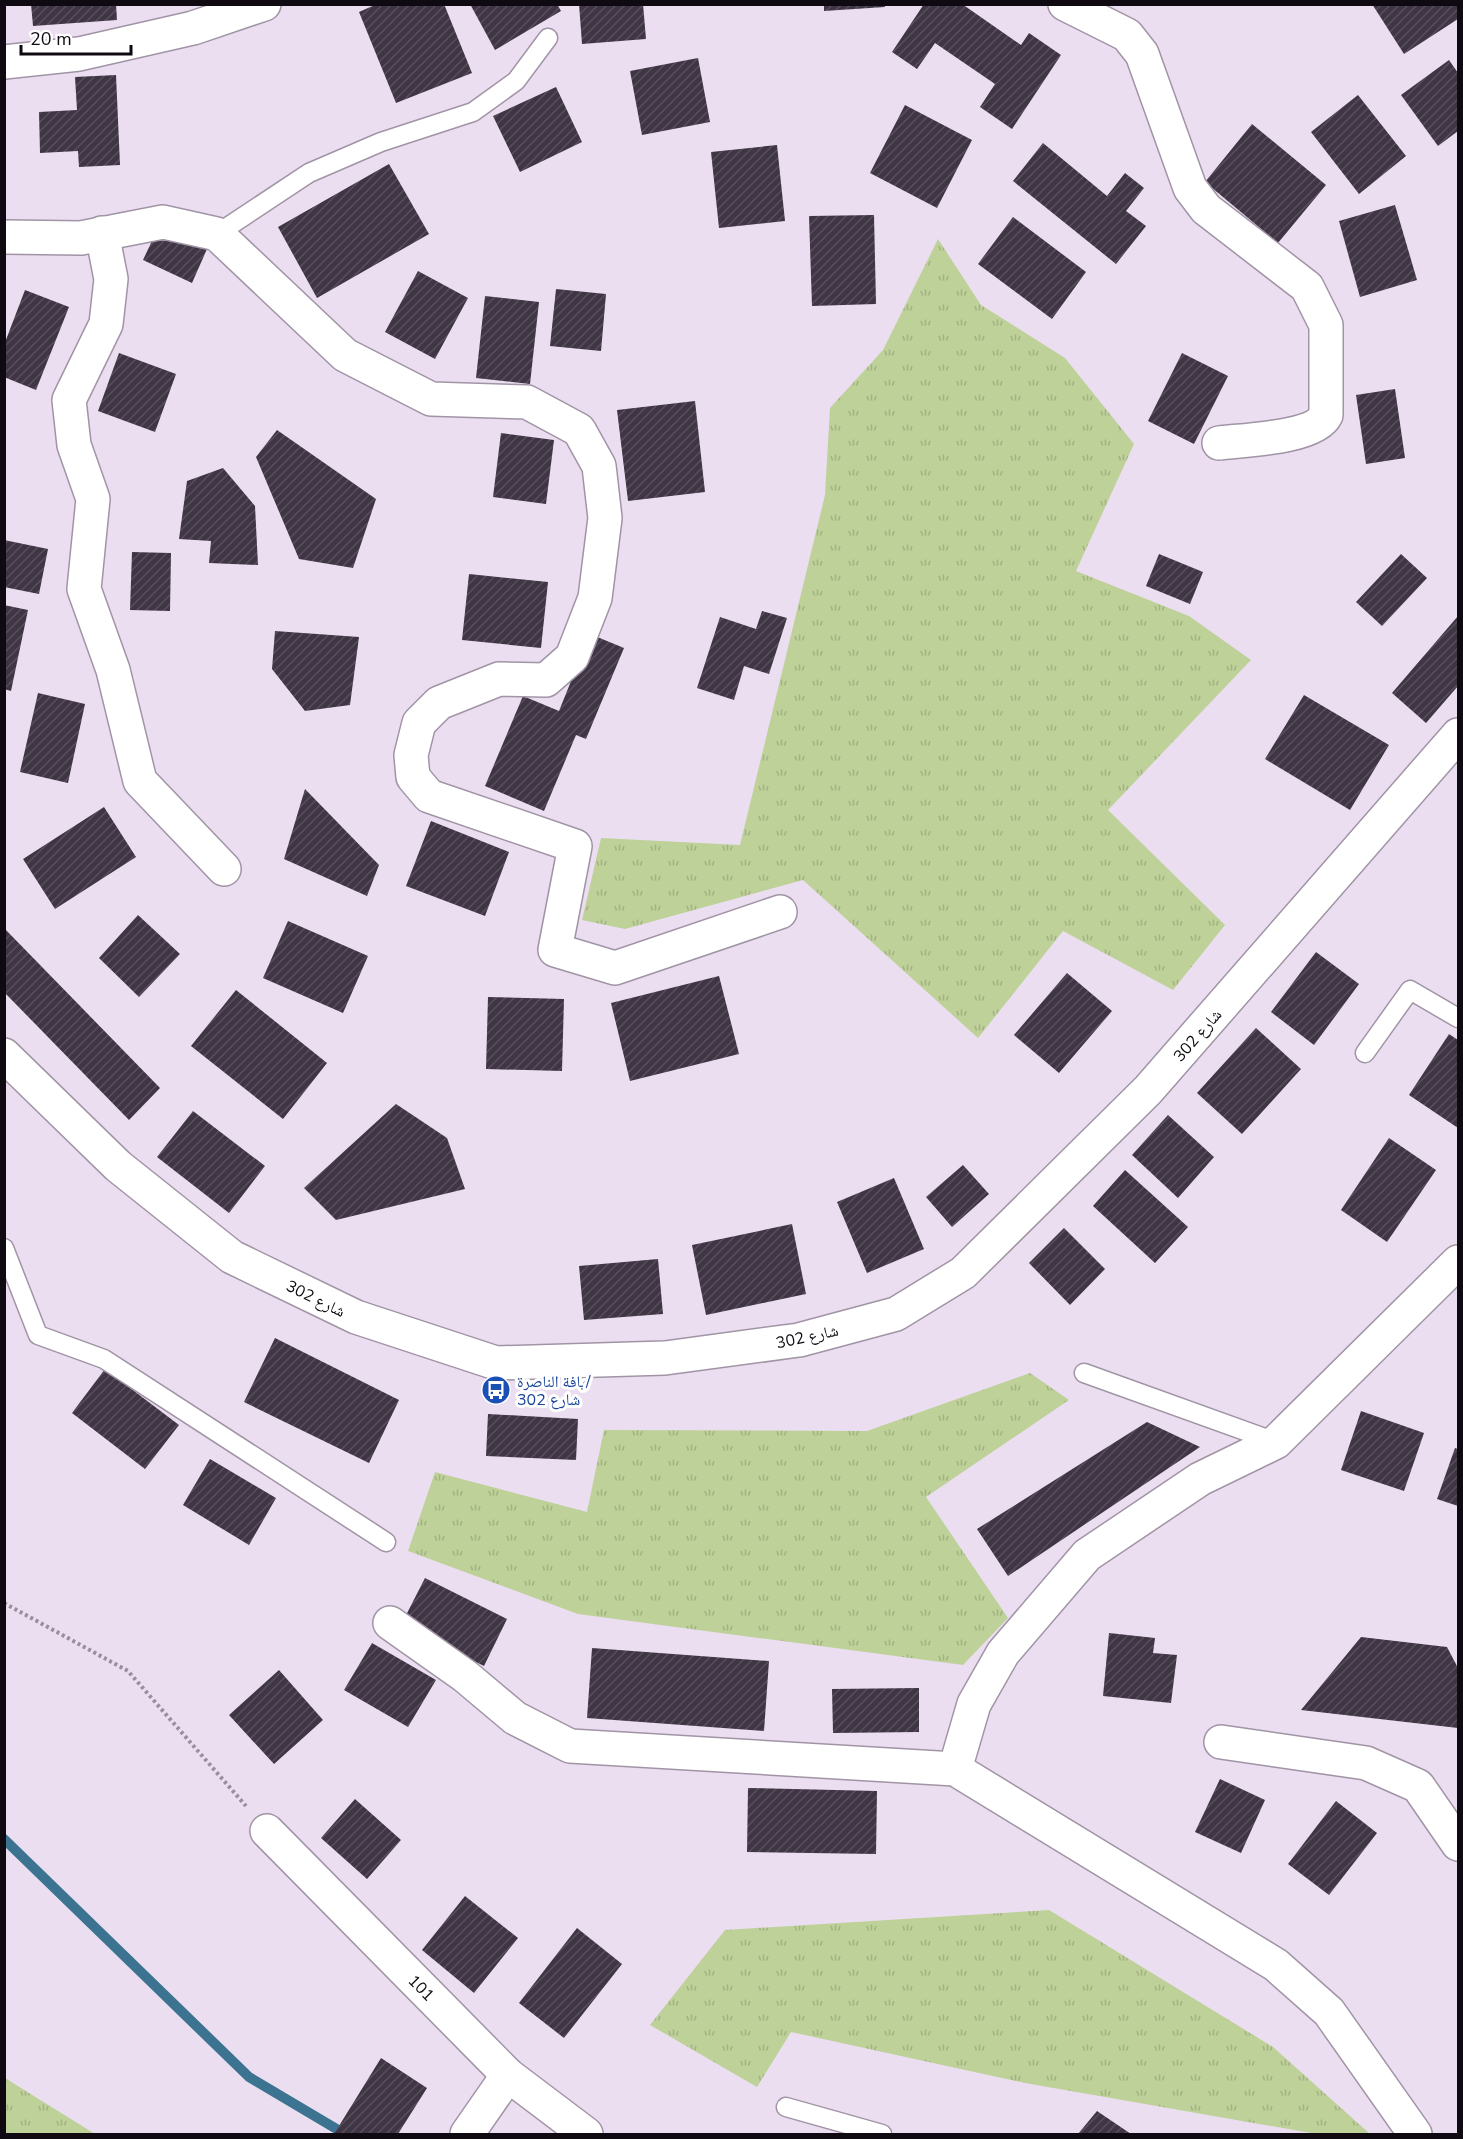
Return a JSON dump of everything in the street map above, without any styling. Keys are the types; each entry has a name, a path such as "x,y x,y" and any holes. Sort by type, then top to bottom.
{"street":[{"path":"4,62 79,54 193,28 264,4"},
{"path":"1065,4 1127,35 1143,54 1190,188 1206,209 1307,287 1326,325 1326,415 1323,422 1303,432 1219,443"},
{"path":"4,237 81,238 163,222 217,234 345,355 431,399 527,402 579,430 599,466 605,518 595,598 572,657 546,680 498,679 439,704 419,723 411,755 413,777 429,796 575,846 555,950 615,968 780,912"},
{"path":"102,233 111,279 106,324 69,400 74,445 93,500 84,589 113,670 140,781 224,868"},
{"name":"شارع 302","path":"4,1055 118,1166 232,1257 356,1317 496,1363 665,1358 799,1340 896,1314 963,1273 1148,1090 1458,735"},
{"path":"955,1769 974,1704 1003,1653 1088,1555 1200,1479 1276,1442 1458,1262"},
{"path":"390,1623 465,1676 515,1718 570,1746 955,1769 1276,1965 1329,2012 1415,2134"},
{"path":"1221,1742 1366,1763 1418,1786 1458,1844"},
{"name":"101","path":"267,1831 508,2075 586,2134"},
{"path":"467,2134 508,2075"}],"lane":[{"path":"217,234 309,173 381,142 473,112 516,81 548,38"},
{"path":"1365,1053 1410,990 1458,1018"},
{"path":"4,1248 38,1335 104,1359 386,1542"},
{"path":"1084,1373 1276,1442"},
{"path":"786,2107 882,2134"}],"path":[{"path":"4,1603 128,1671 267,1831"}],"green space":[{"path":"938,239 981,305 1065,358 1134,444 1076,571 1189,616 1251,660 1108,810 1225,925 1173,990 1063,931 978,1038 803,880 625,929 582,920 601,838 740,845 825,495 830,408 883,350"},
{"path":"1030,1373 1069,1400 926,1497 1008,1618 963,1665 578,1614 408,1551 435,1472 587,1512 604,1430 867,1431"},
{"path":"1049,1910 1273,2047 1370,2134 1317,2134 1025,2083 791,2032 757,2087 650,2025 725,1930"},
{"path":"5,2078 95,2134 5,2134"}],"building":[{"path":"31,4 116,4 117,20 33,26"},
{"path":"377,4 444,4 472,73 396,103 359,12"},
{"path":"470,4 557,4 561,11 495,50"},
{"path":"579,4 643,4 646,39 582,44"},
{"path":"824,4 885,4 885,7 824,11"},
{"path":"924,4 962,4 1021,45 1029,33 1061,55 1012,129 980,107 995,84 935,43 917,69 892,52"},
{"path":"1372,4 1458,4 1458,19 1404,54"},
{"path":"698,58 710,122 642,135 630,71"},
{"path":"1449,60 1458,73 1458,131 1438,146 1401,95"},
{"path":"116,75 120,165 79,167 78,151 40,153 39,112 77,110 75,77"},
{"path":"556,87 582,142 520,172 493,116"},
{"path":"1358,95 1406,156 1359,194 1311,132"},
{"path":"905,105 972,140 937,208 870,173"},
{"path":"1252,124 1326,185 1278,243 1205,182"},
{"path":"1043,143 1107,196 1125,173 1144,188 1126,211 1146,226 1116,264 1013,181"},
{"path":"777,145 785,221 719,228 711,152"},
{"path":"389,164 429,234 317,298 278,227"},
{"path":"1395,205 1417,280 1360,297 1339,221"},
{"path":"874,215 876,304 812,306 809,216"},
{"path":"1013,217 1086,272 1052,319 978,264"},
{"path":"159,226 207,249 192,283 143,260"},
{"path":"418,271 468,298 435,359 385,332"},
{"path":"556,289 606,294 601,351 550,346"},
{"path":"25,290 69,307 36,390 4,377 4,345"},
{"path":"485,296 539,302 530,384 476,378"},
{"path":"119,353 176,374 155,432 98,411"},
{"path":"1182,353 1228,376 1194,444 1148,421"},
{"path":"1395,389 1405,458 1366,464 1356,395"},
{"path":"695,401 705,492 628,501 617,410"},
{"path":"277,430 376,499 353,568 299,559 256,457"},
{"path":"501,433 554,440 546,504 493,497"},
{"path":"223,468 255,506 258,565 209,563 211,541 179,539 187,481"},
{"path":"4,540 48,549 39,594 4,587"},
{"path":"132,552 171,553 170,611 130,610"},
{"path":"1159,554 1203,572 1190,604 1146,586"},
{"path":"1401,554 1427,578 1382,626 1356,602"},
{"path":"469,574 548,582 541,648 462,640"},
{"path":"4,605 28,610 11,691 4,689"},
{"path":"762,611 787,618 769,674 744,666 734,700 697,688 720,617 756,629"},
{"path":"1458,616 1458,686 1426,723 1392,693"},
{"path":"275,631 359,637 350,705 305,711 272,669"},
{"path":"590,634 624,648 586,739 576,735 544,811 485,786 523,696 559,711"},
{"path":"38,693 85,704 68,783 20,772"},
{"path":"1304,695 1389,745 1350,810 1265,759"},
{"path":"305,789 379,865 367,896 284,859"},
{"path":"104,807 136,857 55,909 23,859"},
{"path":"431,821 509,852 485,916 406,886"},
{"path":"138,915 180,954 139,997 99,958"},
{"path":"288,921 368,956 343,1013 263,978"},
{"path":"4,928 160,1088 129,1120 4,992"},
{"path":"1316,952 1359,984 1314,1045 1271,1012"},
{"path":"1067,973 1112,1011 1059,1073 1014,1035"},
{"path":"719,976 739,1054 630,1081 611,1003"},
{"path":"236,990 327,1063 283,1119 191,1046"},
{"path":"488,997 564,999 562,1071 486,1069"},
{"path":"1256,1028 1301,1069 1242,1134 1197,1093"},
{"path":"1449,1034 1458,1040 1458,1128 1409,1095"},
{"path":"396,1104 447,1138 465,1189 336,1220 304,1188"},
{"path":"193,1111 265,1166 229,1213 157,1157"},
{"path":"1168,1115 1214,1157 1178,1198 1132,1155"},
{"path":"1389,1138 1436,1170 1387,1242 1341,1210"},
{"path":"963,1165 989,1194 952,1227 926,1197"},
{"path":"1125,1170 1188,1227 1155,1263 1093,1206"},
{"path":"894,1178 924,1249 867,1273 837,1202"},
{"path":"792,1224 806,1294 706,1315 692,1245"},
{"path":"1064,1228 1105,1269 1070,1305 1029,1263"},
{"path":"658,1259 663,1314 584,1320 579,1266"},
{"path":"275,1338 399,1400 369,1463 244,1402"},
{"path":"105,1369 179,1425 145,1469 72,1413"},
{"path":"1361,1411 1424,1433 1404,1491 1341,1470"},
{"path":"488,1414 578,1419 576,1460 486,1456"},
{"path":"1147,1422 1200,1447 1008,1576 977,1529"},
{"path":"1455,1448 1458,1449 1458,1506 1437,1499"},
{"path":"210,1459 276,1498 249,1545 183,1505"},
{"path":"425,1578 507,1619 484,1666 401,1625"},
{"path":"1109,1633 1155,1638 1153,1653 1177,1655 1171,1703 1103,1696"},
{"path":"1361,1637 1447,1647 1458,1668 1458,1728 1301,1710"},
{"path":"372,1643 436,1680 408,1727 344,1690"},
{"path":"592,1648 769,1661 764,1731 587,1718"},
{"path":"279,1670 323,1720 274,1764 229,1715"},
{"path":"919,1688 919,1732 833,1733 832,1689"},
{"path":"1220,1779 1265,1800 1241,1853 1195,1832"},
{"path":"748,1788 877,1791 876,1854 747,1852"},
{"path":"355,1799 401,1840 367,1879 321,1838"},
{"path":"1336,1801 1377,1833 1329,1895 1288,1864"},
{"path":"465,1896 518,1938 474,1993 422,1950"},
{"path":"577,1928 622,1964 564,2038 519,2003"},
{"path":"381,2058 427,2088 398,2134 334,2134"},
{"path":"1097,2111 1131,2134 1078,2134"}],"waterway":[{"path":"4,1839 249,2077 345,2134"}],"place":[{"name":"يافة الناصرة/ شارع 302","path":"496,1390"}]}
